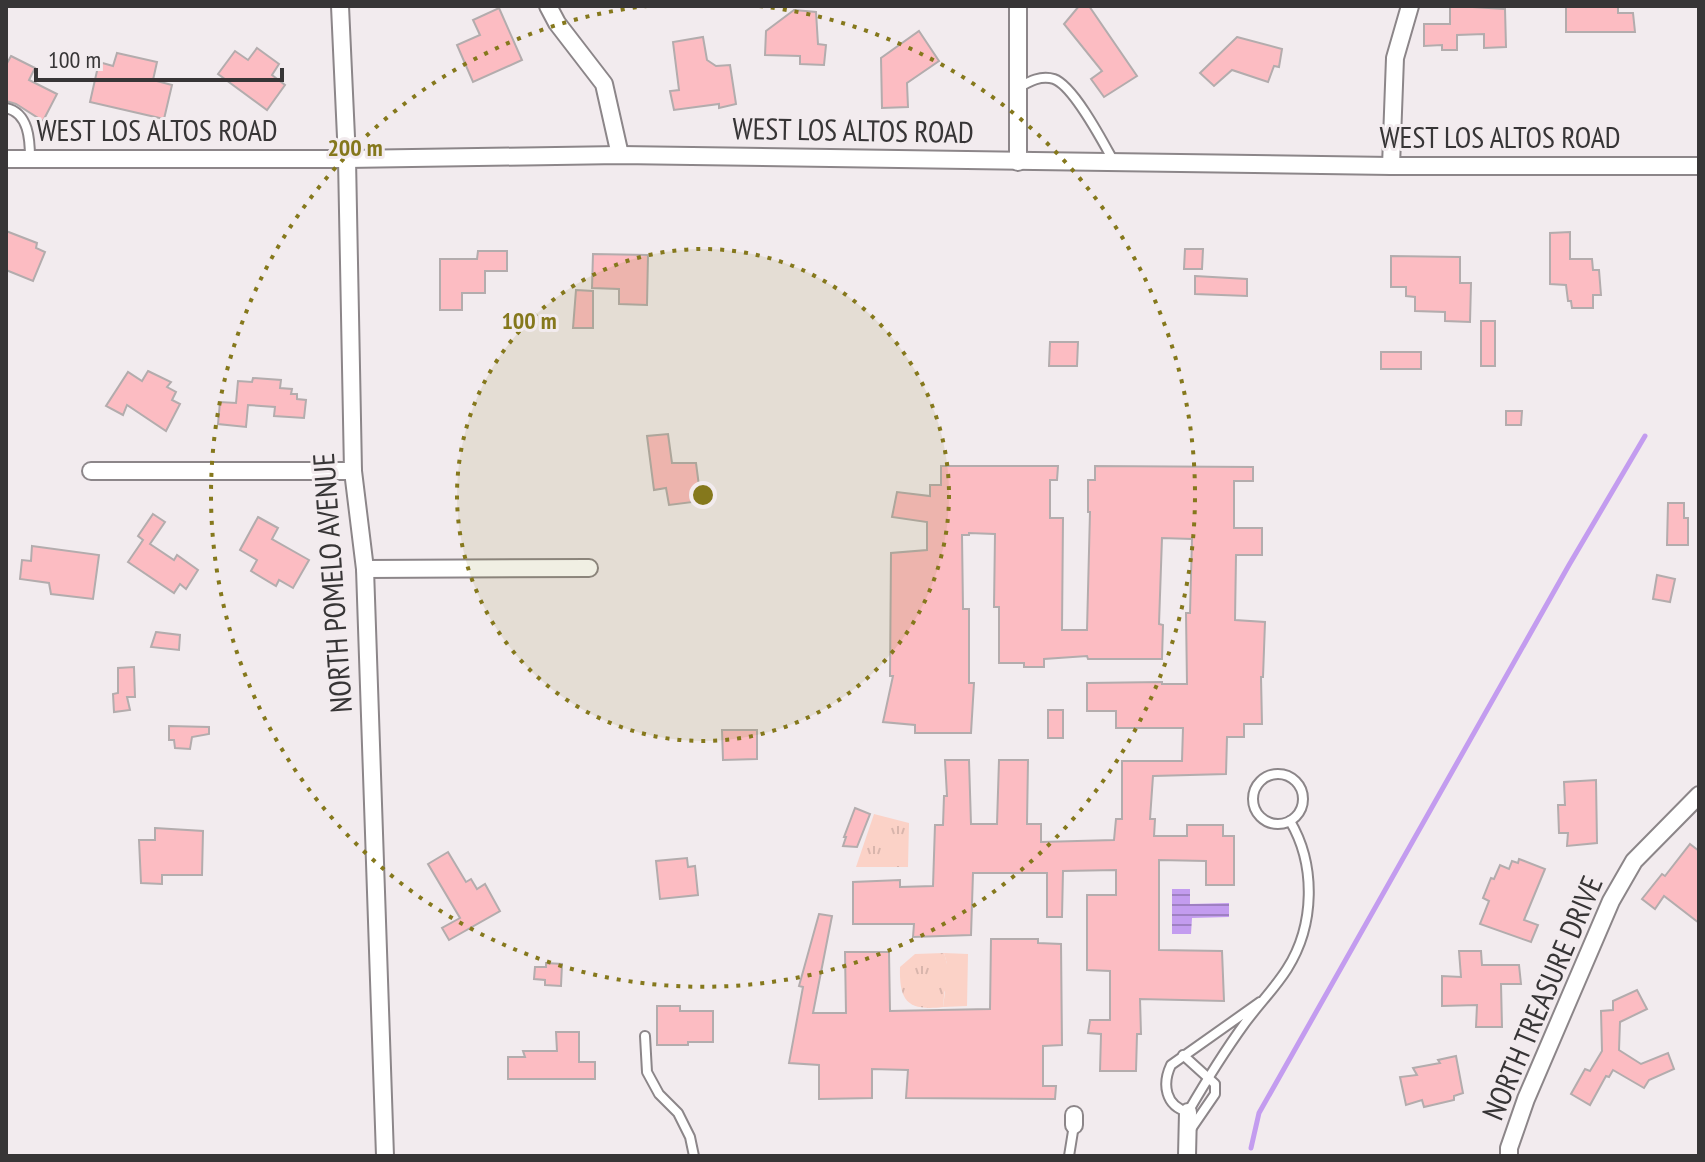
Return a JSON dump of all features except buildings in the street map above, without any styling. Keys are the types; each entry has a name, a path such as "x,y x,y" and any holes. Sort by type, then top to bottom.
{"street":[{"name":"NORTH POMELO AVENUE","path":"340,6 347,159 353,471 365,569 385,1156"},
{"path":"548,6 557,23 604,84 620,155"},
{"path":"1018,6 1018,162"},
{"path":"1391,166 1395,58 1410,6"},
{"name":"WEST LOS ALTOS ROAD","path":"6,159 620,155 1391,166 1699,166"},
{"path":"91,471 353,471"},
{"path":"365,569 589,568"},
{"name":"NORTH TREASURE DRIVE","path":"1509,1156 1526,1099 1611,901 1634,861 1699,795"},
{"path":"1187,1156 1188,1112"}],"lane":[{"path":"1018,88 1037,78 1056,79 1095,126 1115,163"},
{"path":"6,108 13,110 29,131 30,159"},
{"path":"1279,774 1294,780 1299,786 1303,801 1297,816 1290,821 1266,821 1255,809 1254,792 1263,779 1279,774"},
{"path":"1260,1002 1183,1055 1168,1071 1166,1086 1175,1107 1188,1112 1208,1077 1289,965 1305,923 1309,878 1299,835 1290,821"},
{"path":"645,1036 647,1072 659,1094 678,1113 690,1137 694,1156"},
{"path":"1183,1055 1215,1084 1215,1094 1187,1133"},
{"path":"1069,1156 1074,1120"}],"green space":[{"path":"874,814 909,823 908,867 856,867"},
{"path":"944,953 947,964 943,1007 921,1007 908,1002 901,989 900,967 915,954"},
{"path":"944,953 968,954 967,1006 943,1007 945,992 937,978 947,964"}],"shaded area":[{"path":"1172,889 1190,889 1190,904 1229,903 1229,917 1192,918 1191,934 1172,934"}],"waterway":[{"path":"1251,1148 1259,1113 1645,436"}]}
